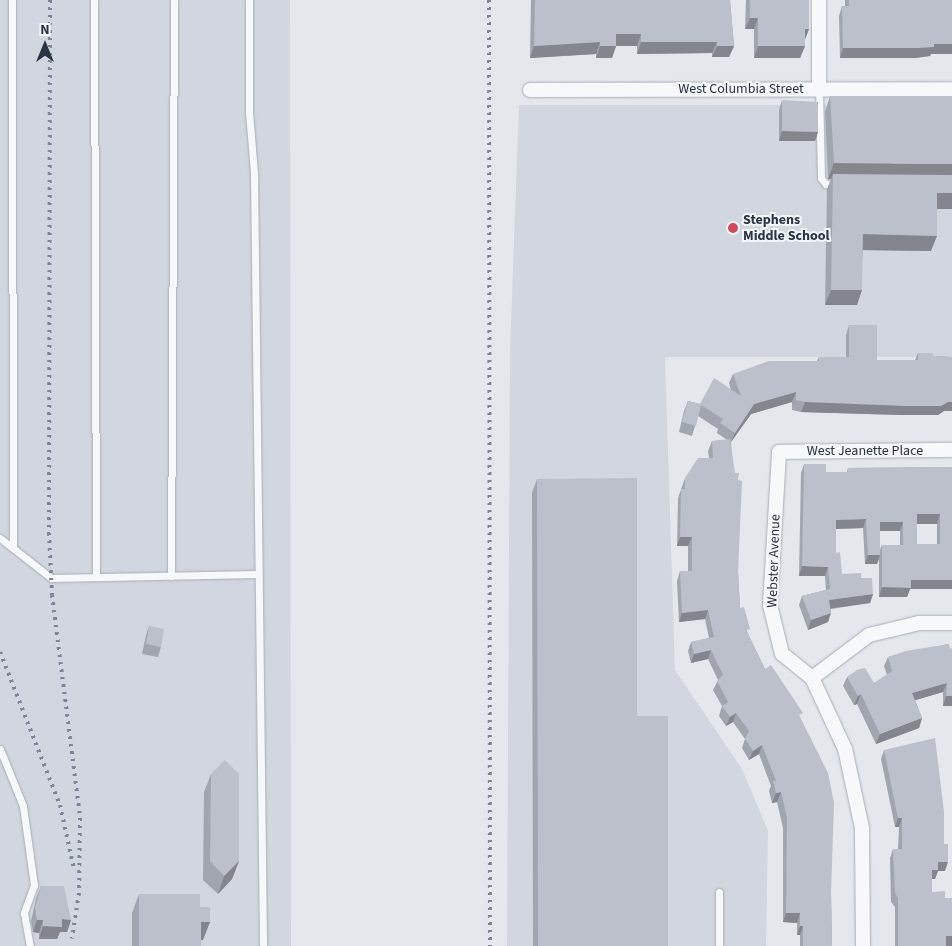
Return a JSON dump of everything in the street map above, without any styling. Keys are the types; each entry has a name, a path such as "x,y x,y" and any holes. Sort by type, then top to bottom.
{"street":[{"path":"819,0 819,89"},
{"name":"West Columbia Street","path":"530,90 952,89"},
{"name":"West Jeanette Place","path":"779,452 952,450"},
{"name":"Webster Avenue","path":"779,452 770,605 782,654 812,678 845,749 862,828 863,946"},
{"path":"812,678 869,635 919,623 952,622"}],"lane":[{"path":"12,0 13,548"},
{"path":"94,0 96,577"},
{"path":"171,576 174,0"},
{"path":"249,0 249,112 254,173 263,946"},
{"path":"819,89 822,182 850,185"},
{"path":"0,538 51,578 258,574"},
{"path":"0,750 23,806 34,885 24,913 30,946"},
{"path":"719,892 719,946"}],"shaded area":[{"path":"0,0 290,0 291,946 0,946"},
{"path":"519,105 952,105 952,357 665,357 675,670 742,769 768,831 766,946 507,946 510,351"}],"building":[{"path":"535,0 730,0 734,46 717,46 717,42 641,42 641,34 616,34 616,46 600,46 600,42 534,46"},
{"path":"750,0 809,0 809,29 805,29 805,46 758,46 758,18 750,18"},
{"path":"849,0 952,0 952,44 934,44 934,47 919,48 843,48 842,6 849,6"},
{"path":"830,96 952,96 952,164 834,163"},
{"path":"782,100 818,102 818,132 782,131"},
{"path":"833,174 952,175 952,193 937,193 937,236 863,234 862,290 831,290"},
{"path":"849,325 877,325 877,360 918,360 918,353 933,353 933,356 952,357 952,402 941,406 905,406 805,402 796,400 796,392 754,404 735,433 720,423 723,419 701,405 696,426 682,422 688,401 700,404 714,378 741,396 733,374 769,361 819,361 819,357 849,357"},
{"path":"730,439 735,473 739,473 738,480 742,481 738,572 740,608 744,607 750,629 746,630 765,669 771,665 803,713 799,715 828,773 834,803 831,893 832,946 803,946 803,926 800,926 800,913 786,913 787,818 781,792 776,793 773,781 776,781 762,745 753,751 745,739 749,731 736,713 730,717 722,706 728,702 717,681 723,675 711,650 694,654 691,642 714,637 708,610 682,613 680,571 692,571 692,537 680,537 681,489 685,489 685,478 698,458 713,458 712,441"},
{"path":"804,464 826,464 826,472 848,472 848,468 952,467 952,580 911,580 911,588 882,587 882,545 903,545 903,522 880,522 880,555 868,555 866,519 836,520 836,553 840,552 842,574 861,573 861,578 872,578 873,594 829,600 831,613 811,620 802,596 830,589 828,567 802,566","holes":["917,514 940,514 940,544 917,544"]},
{"path":"637,478 637,716 668,716 668,946 538,946 537,479"},
{"path":"149,626 164,629 161,647 146,644"},
{"path":"949,644 950,649 952,648 952,696 946,696 947,683 912,693 922,718 880,734 861,694 858,696 847,677 857,670 865,668 874,683 892,671 888,657 906,651"},
{"path":"935,738 944,812 944,844 948,844 948,862 938,862 938,870 932,870 932,892 945,891 945,898 952,898 952,936 946,936 946,946 898,946 898,898 895,893 893,849 902,849 902,818 898,818 884,750"},
{"path":"225,760 239,774 239,861 224,876 210,861 211,774"},
{"path":"41,886 64,886 71,920 62,919 62,927 43,926 43,920 37,920 35,908"},
{"path":"139,894 200,894 200,907 210,907 210,922 201,922 201,946 139,946"}],"railway":[{"path":"50,0 49,533 52,595 80,818 79,893 72,938"},
{"path":"489,0 490,946"},
{"path":"0,652 60,805 74,869"}],"place":[{"name":"Stephens Middle School","path":"733,228"}]}
